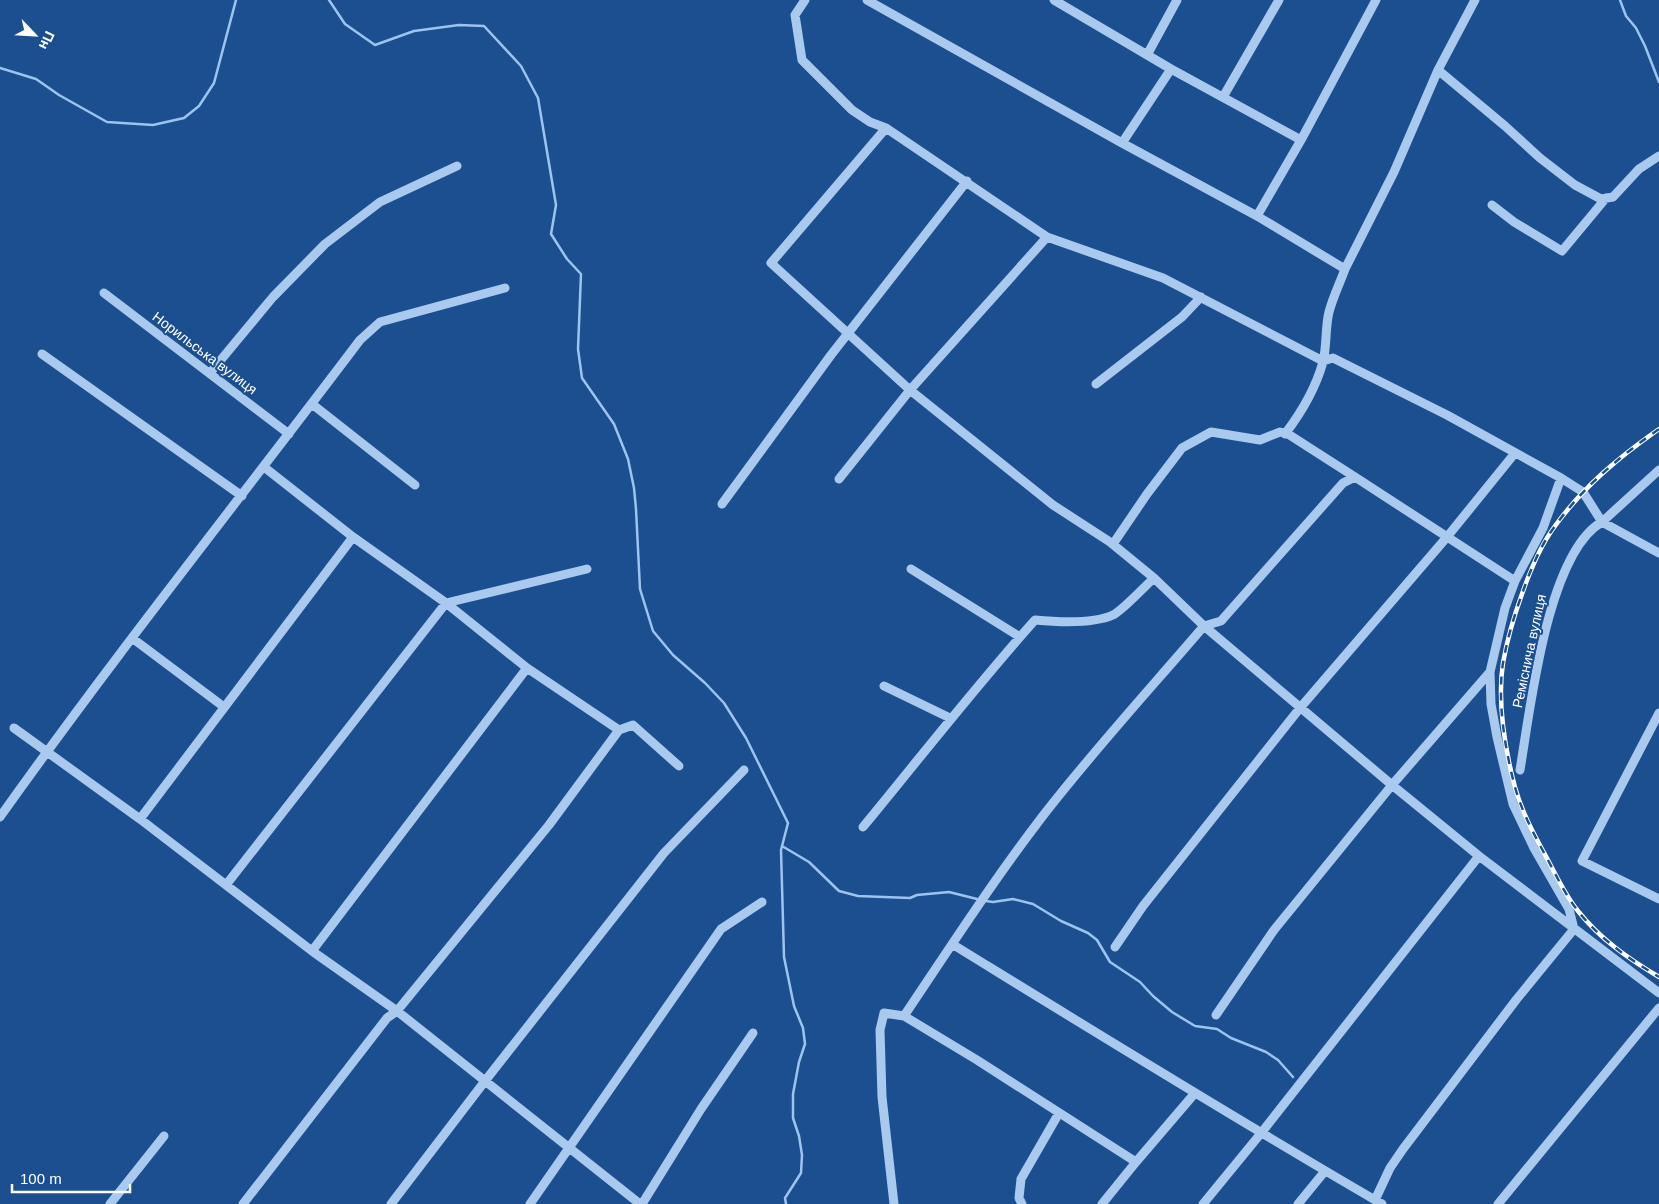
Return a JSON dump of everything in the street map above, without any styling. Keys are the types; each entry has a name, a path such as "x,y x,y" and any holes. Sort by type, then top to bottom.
{"street":[{"path":"805,0 795,15 802,60 852,110 870,122 886,128 967,181 1047,237 1163,278 1323,361 1333,358 1447,415 1583,492 1602,522 1659,553"},
{"path":"867,0 1122,143 1257,216 1345,269"},
{"path":"1054,0 1070,4 1147,55 1301,140"},
{"path":"1147,55 1177,0"},
{"path":"1223,97 1279,0"},
{"path":"1257,216 1301,140 1376,0"},
{"path":"1285,434 1296,420 1305,403 1323,361 1329,314 1345,269 1394,172 1438,70 1475,0"},
{"path":"1122,143 1171,69"},
{"path":"1438,70 1540,158 1575,185 1601,199 1613,197 1639,169 1659,156"},
{"path":"886,128 771,263 910,390 1052,505 1113,544 1154,578 1204,626 1392,785 1479,856 1659,993"},
{"path":"210,373 273,298 325,244 380,202 457,166"},
{"path":"722,504 848,333 967,181"},
{"path":"1492,205 1514,222 1562,251 1606,198"},
{"path":"839,479 910,390 1047,237"},
{"path":"0,817 132,638 360,340 380,322 505,288"},
{"name":"Норильська вулиця","path":"104,293 289,434"},
{"path":"1096,384 1182,317 1201,297"},
{"path":"42,354 242,496"},
{"path":"312,404 415,485"},
{"path":"1113,544 1147,494 1182,448 1211,432 1260,440 1280,432 1355,477 1515,581"},
{"path":"1115,947 1143,906 1300,708 1447,537 1515,453"},
{"path":"264,467 353,537 446,603 527,668 619,730"},
{"name":"Реміснича вулиця","path":"1520,770 1544,638 1556,592 1574,552 1595,526 1602,522 1659,470"},
{"path":"904,1016 994,883 1043,816 1204,626 1221,621 1343,483 1355,477"},
{"path":"1561,478 1543,528 1515,581 1505,608 1490,672 1491,704 1512,804 1534,848 1570,909 1574,929"},
{"path":"140,818 353,537"},
{"path":"226,885 446,603 587,569"},
{"path":"911,569 1020,637"},
{"path":"863,827 950,718 1035,620 1048,622 1095,620 1114,614 1154,578"},
{"path":"132,638 224,707"},
{"path":"312,951 527,668"},
{"path":"1216,1015 1274,930 1392,785 1490,672"},
{"path":"884,686 950,718"},
{"path":"1659,713 1582,861 1659,900"},
{"path":"243,1204 387,1018 397,1011 549,825 619,730 633,725 680,766"},
{"path":"14,728 140,818 312,951 397,1011 641,1204 701,1109 753,1033"},
{"path":"391,1204 485,1080 664,853 744,770"},
{"path":"1203,1204 1479,856"},
{"path":"530,1204 721,929 762,902"},
{"path":"952,944 1195,1094 1379,1202 1390,1168 1403,1148 1516,1000 1574,929"},
{"path":"1498,1204 1659,1008"},
{"path":"894,1204 882,1097 880,1030 884,1013 904,1016 977,1060 1136,1162"},
{"path":"1102,1204 1195,1094"},
{"path":"1022,1204 1019,1198 1021,1180 1059,1113"},
{"path":"110,1204 164,1136"},
{"path":"1298,1204 1325,1171"}],"waterway":[{"path":"0,68 36,79 59,95 107,122 153,125 184,118 199,106 214,83 236,0"},
{"path":"329,0 345,24 375,45 414,31 459,25 484,26 521,66 538,98 556,205 551,234 567,259 581,274 578,349 582,378 614,424 628,459 636,509 640,589 653,631 673,655 705,683 724,703 746,738 788,823 781,850 784,957 794,1006 803,1028 805,1044 799,1062 793,1094 793,1118 799,1136 802,1155 801,1173 785,1198 786,1204"},
{"path":"1620,0 1626,16 1636,28 1645,46 1659,82"},
{"path":"782,846 809,862 839,891 858,896 910,898 917,895 949,892 977,899"},
{"path":"986,901 993,902 1013,899 1033,904 1061,921 1088,933 1097,940 1110,962 1140,982 1172,1012 1195,1026 1217,1029 1231,1038 1266,1052 1278,1060 1293,1077"}],"railway":[{"path":"1659,429 1616,461 1590,485 1555,526 1528,576 1511,628 1501,678 1505,742 1518,797 1530,825 1562,887 1578,911 1596,931 1626,956 1659,977"}]}
